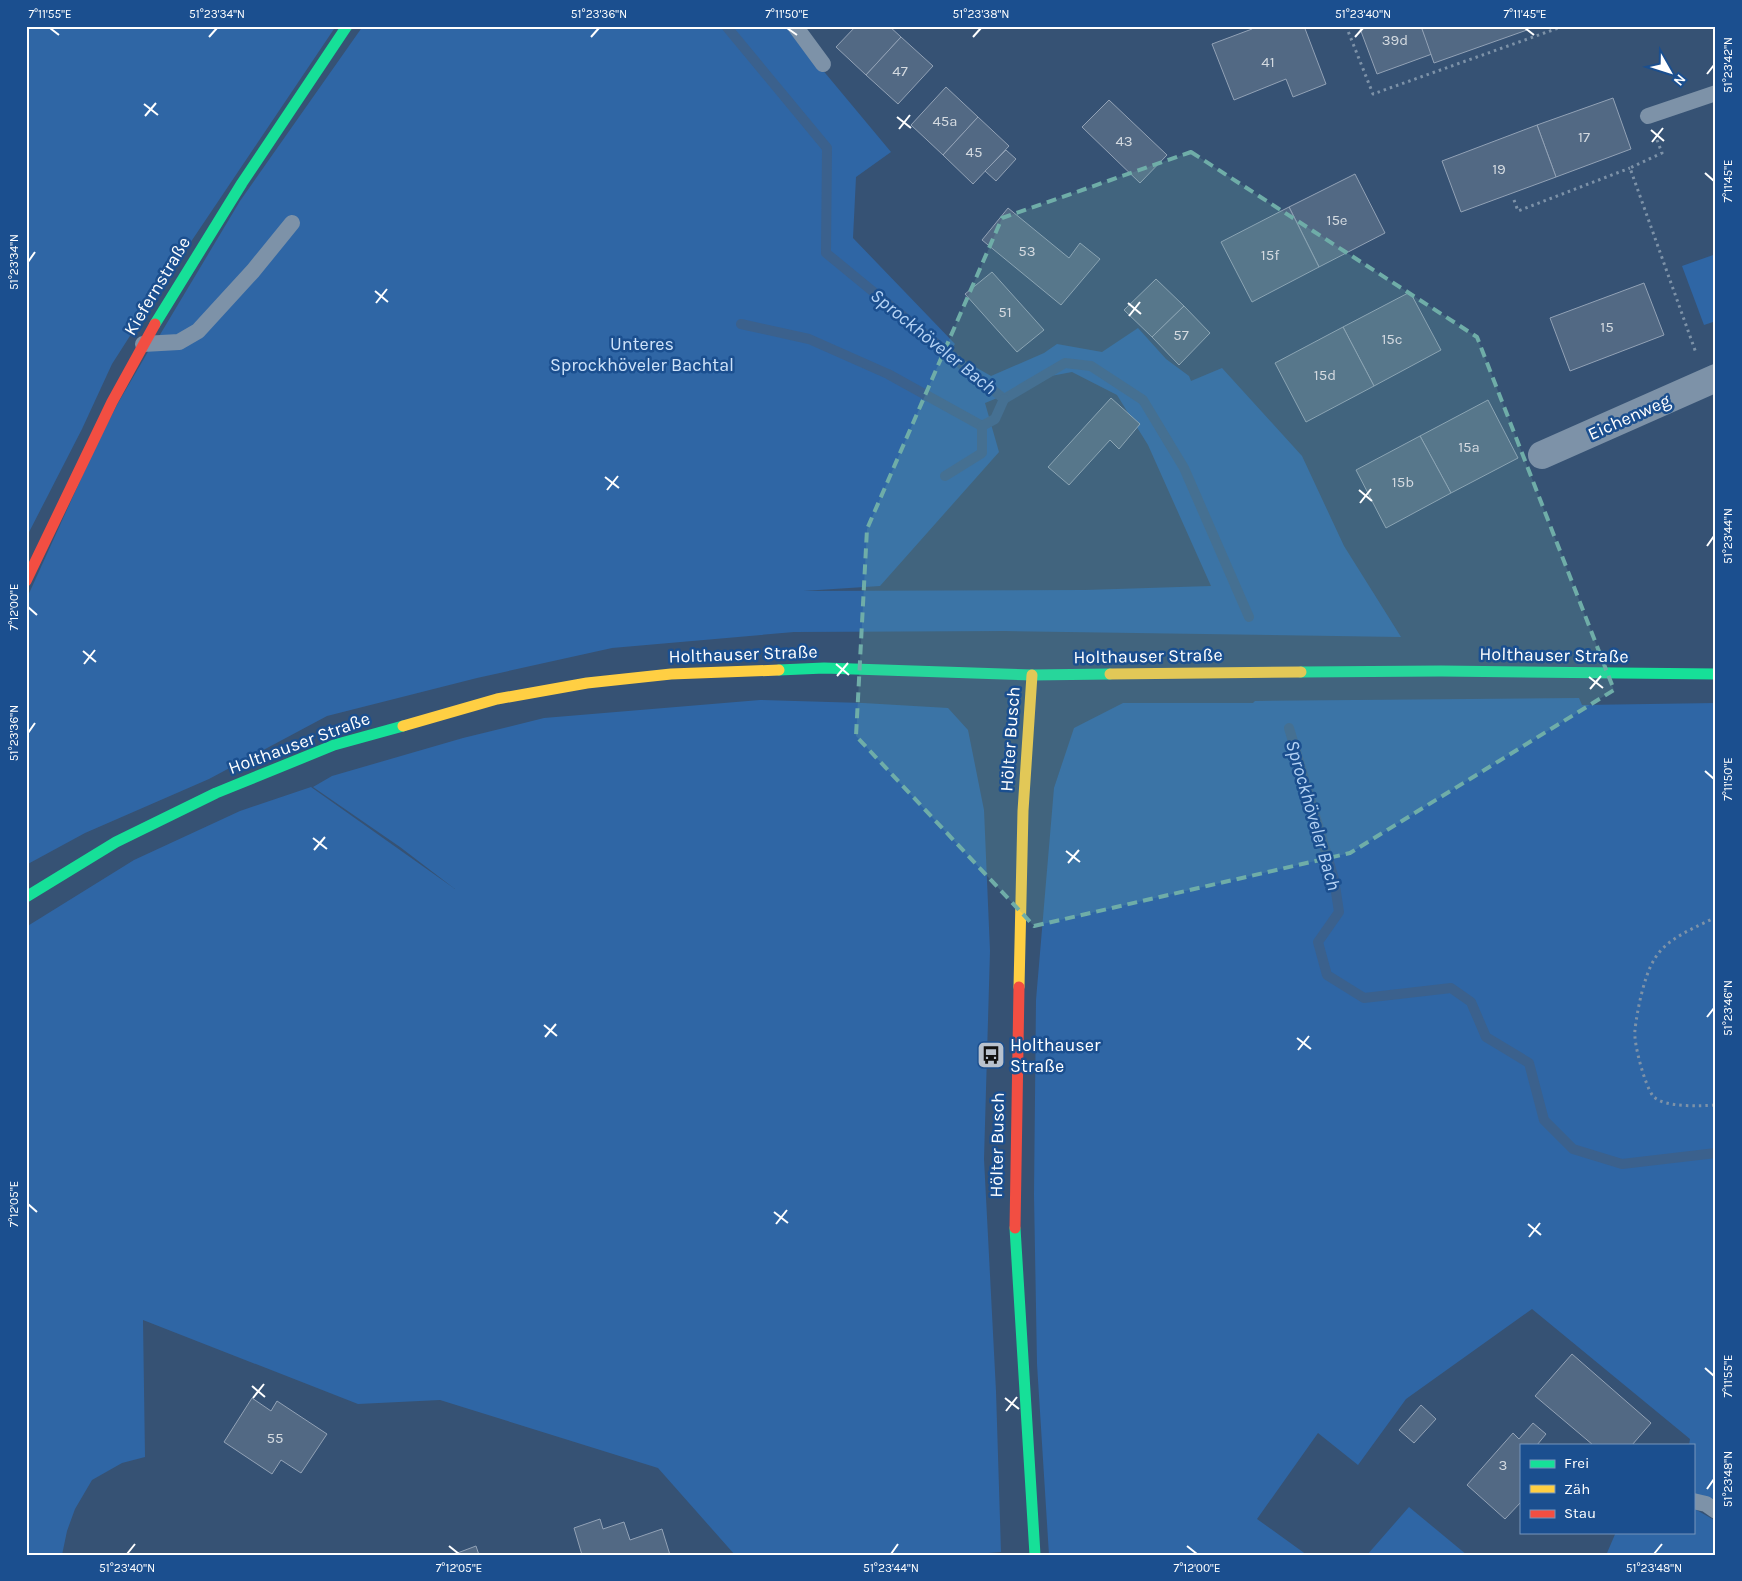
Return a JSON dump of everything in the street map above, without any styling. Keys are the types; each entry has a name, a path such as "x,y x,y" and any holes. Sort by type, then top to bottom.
{"street":[{"name":"Kiefernstraße","path":"26,581 120,386 143,344 205,239 347,26"},
{"name":"Eichenweg","path":"1542,455 1711,380"},
{"name":"Holthauser Straße","path":"26,897 64,872 116,842 216,793 334,745 497,699 587,683 671,674 824,668 1032,675 1441,671 1716,674"},
{"name":"Hölter Busch","path":"1032,675 1023,811 1014,1214 1035,1555"}],"lane":[{"path":"795,26 823,64"},
{"path":"1648,116 1716,93"},
{"path":"143,344 179,342 198,331 253,271 292,223"},
{"path":"1694,1501 1706,1504 1716,1511"}],"path":[{"path":"1346,26 1373,94 1564,26"},
{"path":"1514,200 1518,211 1630,168 1662,153 1648,116"},
{"path":"1630,168 1711,380"},
{"path":"1716,917 1673,939 1654,959 1642,991 1634,1032 1643,1076 1653,1096 1671,1104 1716,1105"}],"highlighted area":[{"path":"1191,152 1477,337 1614,690 1350,853 1034,926 856,736 867,529 1002,218"}],"green space":[{"path":"26,26 336,26 176,264 112,364 82,429 26,538"},
{"name":"Unteres Sprockhöveler Bachtal","path":"363,26 786,26 891,152 856,177 853,238 955,344 949,352 991,376 1044,353 1057,344 1102,352 1138,328 1166,359 1189,376 1191,381 1222,368 1302,456 1344,546 1401,637 1005,631 794,632 612,648 477,678 327,716 209,779 85,833 26,865 26,600 95,448 118,403 149,350 183,348 210,328 292,233 283,227 233,289 189,332 177,338 158,338 240,201","holes":["1072,372 1117,395 1148,445 1211,586 1085,590 803,591 880,586 999,452 985,403 1051,376"]},
{"path":"1716,254 1716,321 1704,325 1682,266"},
{"path":"1579,698 1582,705 1716,703 1716,1501 1694,1494 1694,1444 1689,1444 1690,1439 1532,1309 1406,1399 1358,1465 1318,1433 1257,1519 1307,1555 1049,1555 1037,1364 1034,1195 1036,1000 1054,788 1074,728 1123,703 1253,703 1255,701"},
{"path":"760,700 948,708 968,730 984,810 990,951 984,1159 996,1391 1001,1552 963,1555 735,1555 658,1468 440,1400 358,1404 143,1320 145,1457 122,1463 92,1480 75,1509 67,1531 62,1555 26,1555 26,927 134,860 240,811 311,787 455,889 400,847 313,787 332,776 463,738 544,718"},
{"path":"1409,1507 1467,1555 1367,1555"},
{"path":"1694,1509 1716,1521 1716,1555 1601,1555 1607,1553 1615,1534 1694,1534"}],"building":[{"path":"856,26 889,26 901,37 866,75 836,47"},
{"path":"1251,26 1304,26 1326,84 1293,97 1286,79 1234,100 1212,44 1252,29"},
{"path":"1359,26 1421,26 1432,54 1377,74"},
{"path":"1421,26 1525,26 1527,30 1434,63"},
{"path":"901,37 933,66 898,104 866,75"},
{"path":"946,87 978,117 943,155 911,125"},
{"path":"1613,98 1631,149 1556,177 1537,125"},
{"path":"1109,100 1167,155 1140,183 1082,127"},
{"path":"978,117 1009,146 973,184 943,155"},
{"path":"1537,125 1556,177 1461,212 1442,161"},
{"path":"1006,150 1016,159 996,181 985,171"},
{"path":"1355,174 1385,233 1319,267 1289,207"},
{"path":"1289,207 1319,267 1252,302 1221,242"},
{"path":"1008,208 1069,258 1080,243 1100,259 1061,305 982,240"},
{"path":"992,272 1044,330 1017,352 965,294"},
{"path":"1156,279 1184,306 1152,337 1124,310"},
{"path":"1644,283 1664,335 1570,371 1550,318"},
{"path":"1410,292 1441,350 1374,386 1343,327"},
{"path":"1184,306 1210,333 1179,365 1152,337"},
{"path":"1343,327 1374,386 1306,422 1275,363"},
{"path":"1111,398 1140,424 1119,449 1110,440 1069,485 1048,467"},
{"path":"1488,400 1518,458 1451,493 1420,436"},
{"path":"1420,436 1451,493 1386,528 1356,470"},
{"path":"1572,1354 1651,1423 1633,1444 1592,1444 1535,1396"},
{"path":"252,1398 271,1411 277,1401 327,1434 301,1473 281,1460 272,1474 224,1442"},
{"path":"1421,1405 1436,1419 1414,1443 1399,1430"},
{"path":"1533,1423 1546,1434 1538,1444 1520,1444 1520,1503 1505,1519 1467,1485 1513,1433 1519,1439"},
{"path":"600,1519 603,1529 624,1522 630,1540 662,1529 670,1555 582,1555 574,1528"},
{"path":"476,1546 479,1555 452,1555"}],"waterway":[{"name":"Sprockhöveler Bach","path":"726,26 827,148 826,253 1004,399 1065,363 1091,366 1143,400 1184,468 1249,617"},
{"path":"741,324 809,339 888,374 982,426"},
{"path":"945,476 982,453 982,426 995,419 1004,399"},
{"name":"Sprockhöveler Bach","path":"1289,728 1334,879 1339,912 1318,942 1327,975 1364,998 1451,988 1471,1002 1486,1037 1529,1063 1544,1120 1573,1149 1622,1164 1716,1153"}],"traffic: fast":[{"path":"155,324 242,183 347,26"},
{"path":"779,670 824,668 1032,675 1110,674"},
{"path":"1301,672 1441,671 1716,674"},
{"path":"26,897 116,842 216,793 334,745 403,726"},
{"path":"1015,1228 1035,1555"}],"traffic: slow":[{"path":"403,726 497,699 587,683 671,674 779,670"},
{"path":"1110,674 1301,672"},
{"path":"1019,987 1023,811 1032,675"}],"traffic: jam":[{"path":"26,581 112,402 155,324"},
{"path":"1015,1228 1019,987"}],"place":[{"name":"Holthauser Straße","path":"991,1055"}]}
